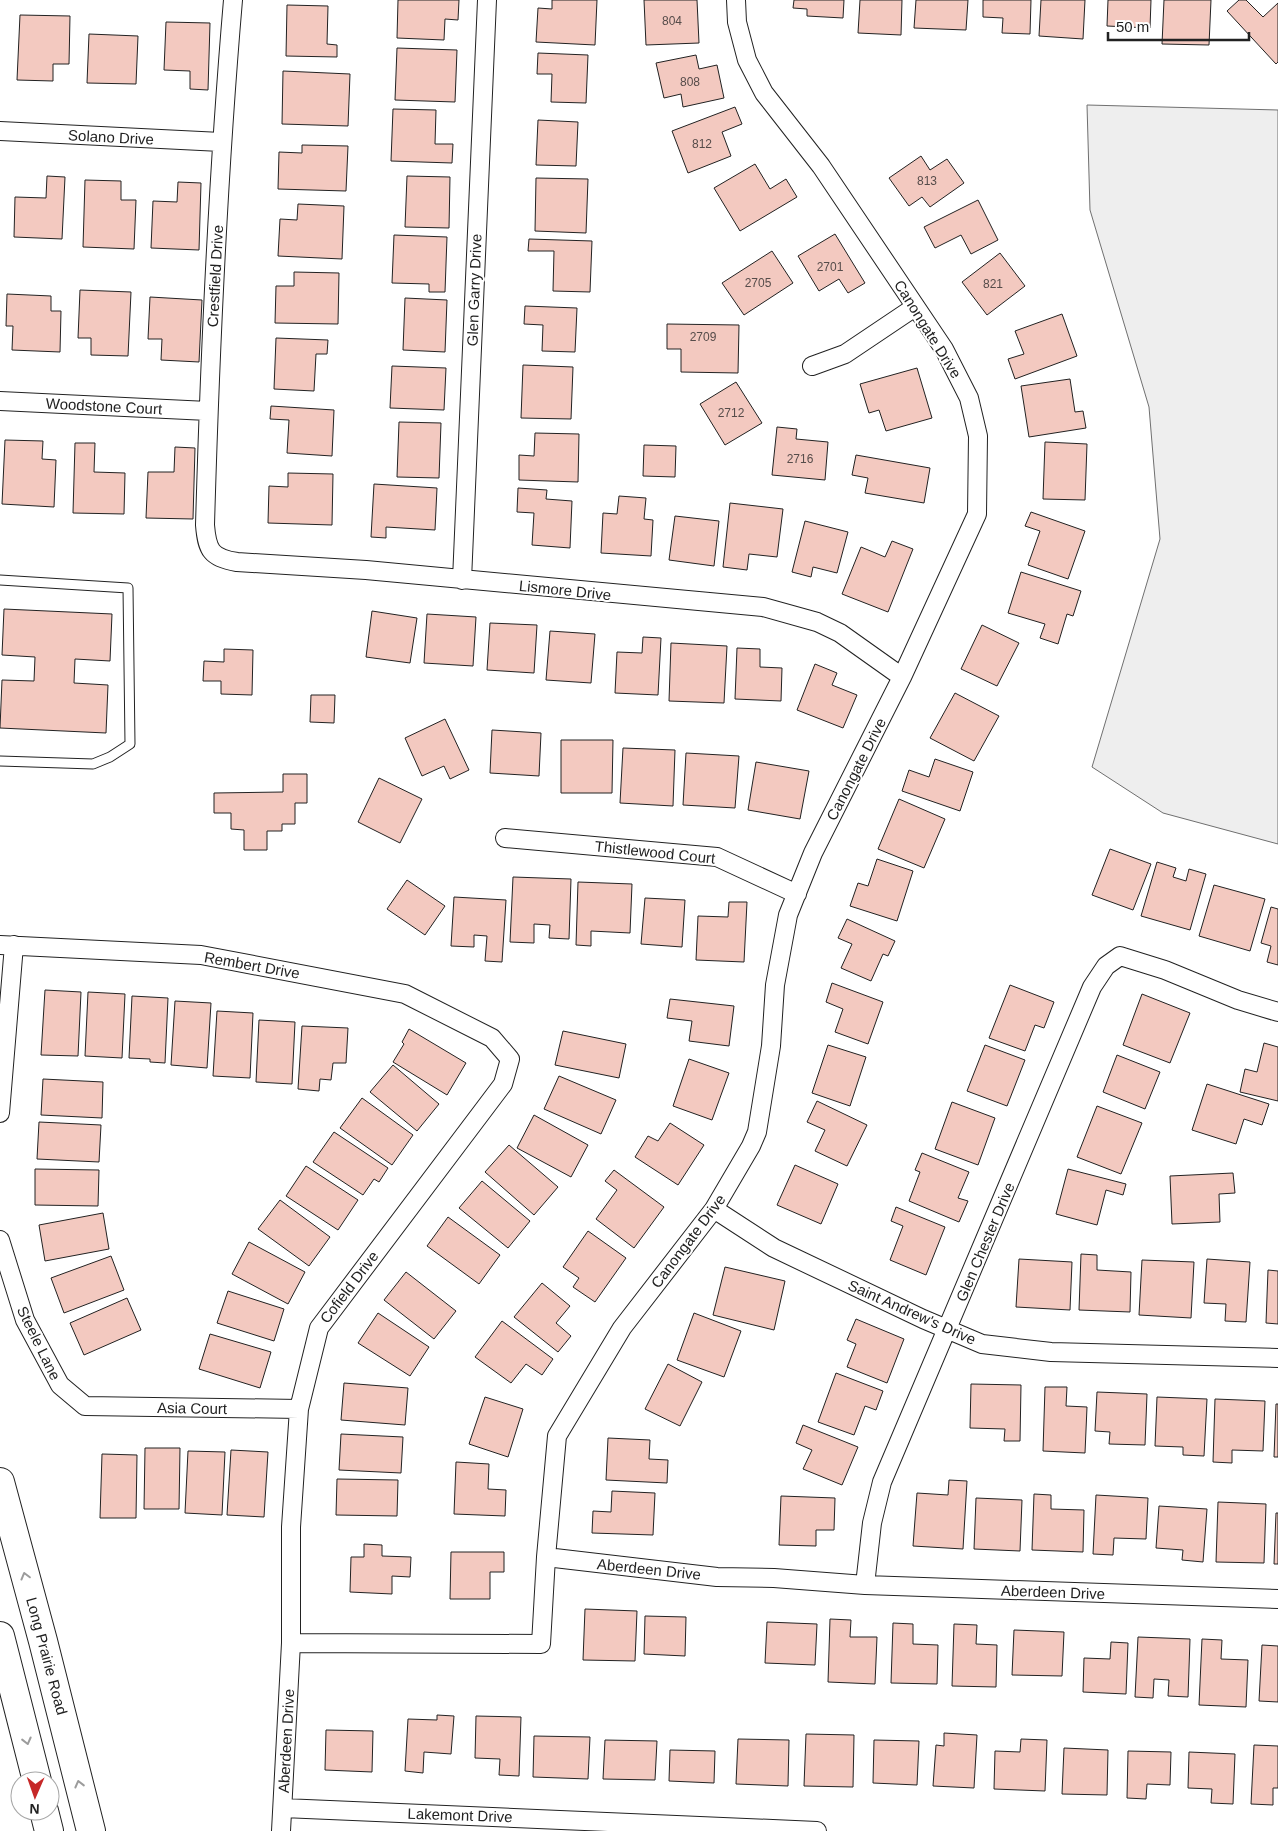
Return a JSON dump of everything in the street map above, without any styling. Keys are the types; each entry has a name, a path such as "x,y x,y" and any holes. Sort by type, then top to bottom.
{"main road":[{"name":"Long Prairie Road","path":"0,1482 91,1831"},
{"path":"0,1636 34,1771"}],"street":[{"name":"Crestfield Drive","path":"211,552 206,541 204,525 208,411 221,142 232,0"},
{"name":"Glen Garry Drive","path":"462,580 486,0"},
{"name":"Canongate Drive","path":"546,1557 558,1436 622,1328 714,1210 751,1146 757,1132 770,1046 774,985 788,915 813,853 902,678 977,514 978,436 969,398 944,349 821,166 764,93 747,60 737,22 736,0"},
{"name":"Solano Drive","path":"0,131 221,142"},
{"path":"812,366 845,354 915,307"},
{"name":"Woodstone Court","path":"0,401 208,411"},
{"name":"Lismore Drive","path":"211,552 223,560 237,562 366,570 763,607 817,622 840,633 902,678"},
{"name":"Thistlewood Court","path":"505,838 717,857 797,894"},
{"path":"0,1113 7,945"},
{"name":"Rembert Drive","path":"7,945 201,955 405,994 492,1038"},
{"name":"Glen Chester Drive","path":"865,1585 872,1522 882,1482 1092,987 1106,966 1120,956 1165,970 1238,1000 1278,1012"},
{"name":"Cofield Drive","path":"291,1643 291,1527 299,1409 319,1328 503,1084 510,1059 492,1038"},
{"name":"Saint Andrew's Drive","path":"714,1210 774,1248 948,1330 982,1344 1051,1352 1278,1358"},
{"name":"Steele Lane","path":"0,1240 25,1320 60,1385 85,1406"},
{"name":"Asia Court","path":"85,1406 299,1409"},
{"path":"291,1643 541,1644 546,1557"},
{"name":"Aberdeen Drive","path":"546,1557 717,1576 865,1585 1278,1599"},
{"name":"Aberdeen Drive","path":"281,1831 291,1643"},
{"name":"Lakemont Drive","path":"283,1808 619,1826 816,1831"}],"lane":[{"path":"0,580 128,588 130,744 110,757 93,764 0,761"}],"shaded area":[{"path":"1087,105 1278,110 1278,844 1163,813 1092,767 1160,539 1149,407 1090,210"}],"building":[{"path":"398,0 459,0 458,20 445,19 444,40 397,38"},
{"path":"552,0 597,0 595,45 536,42 538,8 552,9"},
{"path":"644,0 697,0 699,43 646,45"},
{"path":"794,0 844,0 843,18 807,16 807,9 793,8"},
{"path":"860,0 902,0 901,35 858,33"},
{"path":"916,0 968,0 966,30 914,28"},
{"path":"983,0 1031,0 1030,34 1002,33 1003,18 983,17"},
{"path":"1041,0 1085,0 1083,39 1039,36"},
{"path":"1108,0 1151,0 1150,28 1107,26"},
{"path":"1164,0 1211,0 1209,45 1162,44"},
{"path":"1239,0 1246,0 1263,17 1278,3 1278,62 1276,64 1227,11"},
{"path":"287,5 328,6 327,44 337,45 337,57 286,56"},
{"path":"20,15 70,16 69,64 53,64 53,81 17,80"},
{"path":"166,22 210,23 208,90 190,89 190,71 164,70"},
{"path":"89,34 138,36 136,84 87,83"},
{"path":"397,48 457,50 455,102 395,100"},
{"path":"538,53 588,55 586,103 551,102 552,74 537,74"},
{"path":"696,55 699,69 717,65 724,98 683,107 681,94 664,98 656,63"},
{"path":"283,71 350,74 348,126 282,124"},
{"path":"735,107 742,124 722,132 731,156 688,173 672,131"},
{"path":"393,109 436,110 435,144 453,144 452,163 391,161"},
{"path":"538,120 578,122 576,166 536,165"},
{"path":"302,145 348,146 346,191 278,189 279,152 302,153"},
{"path":"921,156 930,170 947,159 964,183 930,207 922,197 909,206 889,178"},
{"path":"755,164 770,189 786,179 797,197 740,231 714,188"},
{"path":"47,176 65,177 62,239 14,237 15,197 46,198"},
{"path":"407,176 450,177 449,228 405,227"},
{"path":"536,178 588,179 586,233 535,231"},
{"path":"85,180 121,181 121,200 136,200 134,249 83,247"},
{"path":"178,182 201,183 199,250 151,248 153,201 177,202"},
{"path":"978,200 998,240 971,254 961,235 935,248 924,227"},
{"path":"298,204 344,206 342,259 278,256 280,219 297,220"},
{"path":"835,234 865,283 848,293 839,279 819,291 798,256"},
{"path":"394,235 447,237 445,292 429,292 429,284 392,283"},
{"path":"529,239 592,241 590,292 553,291 554,251 528,251"},
{"path":"772,251 793,283 744,315 722,283"},
{"path":"1000,253 1025,286 987,315 962,282"},
{"path":"294,272 339,273 338,324 275,323 276,286 294,286"},
{"path":"80,290 131,292 128,356 91,355 91,338 78,338"},
{"path":"7,294 51,296 51,311 61,311 60,352 12,350 13,326 6,326"},
{"path":"150,297 202,300 199,362 161,360 162,339 148,339"},
{"path":"405,298 447,300 445,352 403,350"},
{"path":"525,306 577,308 575,352 542,351 543,325 524,324"},
{"path":"1062,314 1077,356 1015,379 1008,359 1024,354 1015,331"},
{"path":"667,324 739,325 738,373 681,372 681,349 667,349"},
{"path":"276,338 328,340 327,354 316,354 314,391 274,389"},
{"path":"523,365 573,367 571,419 521,418"},
{"path":"392,366 446,368 444,410 390,408"},
{"path":"917,368 932,418 886,431 879,410 869,413 860,384"},
{"path":"1070,379 1075,412 1083,411 1086,428 1029,437 1021,386"},
{"path":"736,382 762,423 725,445 700,404"},
{"path":"271,406 334,410 332,456 287,453 289,420 270,419"},
{"path":"399,422 441,423 439,478 397,477"},
{"path":"777,427 797,429 796,439 828,442 825,480 772,475"},
{"path":"535,433 579,434 578,482 519,480 519,455 534,456"},
{"path":"5,440 43,441 42,459 56,460 54,507 2,504"},
{"path":"1045,442 1087,444 1085,500 1043,499"},
{"path":"75,443 95,443 94,472 125,473 124,514 73,513"},
{"path":"644,445 676,446 675,477 643,476"},
{"path":"175,447 195,448 193,519 146,518 148,472 174,472"},
{"path":"856,455 930,468 924,503 865,493 868,478 852,475"},
{"path":"288,473 333,474 332,525 268,523 269,486 288,487"},
{"path":"374,484 437,488 435,530 386,527 386,538 371,537"},
{"path":"518,488 547,490 546,499 572,501 570,548 532,545 534,513 517,512"},
{"path":"619,496 646,498 644,519 653,520 651,556 601,553 603,513 617,514"},
{"path":"730,503 783,509 777,557 749,554 747,570 723,567"},
{"path":"1031,512 1085,531 1068,579 1028,565 1040,531 1025,526"},
{"path":"675,516 719,521 714,566 669,560"},
{"path":"805,521 848,532 837,573 813,567 811,577 792,572"},
{"path":"892,541 913,549 888,612 842,594 861,547 885,557"},
{"path":"1021,572 1081,591 1073,616 1067,614 1058,644 1040,638 1045,624 1008,613"},
{"path":"4,609 112,614 110,661 75,659 74,683 108,685 106,733 0,728 2,680 34,681 35,657 2,655"},
{"path":"372,611 417,618 410,663 366,657"},
{"path":"427,614 476,617 473,666 424,663"},
{"path":"490,623 537,625 534,673 487,670"},
{"path":"982,625 1019,643 997,686 961,669"},
{"path":"550,631 595,634 591,683 546,680"},
{"path":"643,637 661,638 658,695 615,693 617,652 642,653"},
{"path":"671,643 727,646 724,703 669,701"},
{"path":"737,648 760,649 760,667 782,668 781,701 735,699"},
{"path":"224,649 253,650 252,695 221,694 221,681 203,681 204,661 224,662"},
{"path":"815,664 837,673 832,685 857,695 843,728 797,710"},
{"path":"955,693 999,716 974,761 930,738"},
{"path":"311,695 335,695 334,723 310,722"},
{"path":"445,719 469,770 450,779 444,766 422,776 405,738"},
{"path":"492,730 541,733 539,776 490,773"},
{"path":"561,740 613,740 612,793 561,793"},
{"path":"623,748 675,750 673,806 620,803"},
{"path":"686,753 739,756 735,808 683,805"},
{"path":"935,759 973,772 960,811 902,791 909,770 929,777"},
{"path":"756,762 809,771 800,819 748,810"},
{"path":"283,774 307,774 307,803 295,803 295,824 282,824 282,831 267,831 267,850 244,850 244,830 231,829 231,813 214,813 214,793 283,792"},
{"path":"379,778 422,799 400,843 358,822"},
{"path":"899,799 945,819 924,868 878,849"},
{"path":"1110,849 1151,864 1133,910 1092,895"},
{"path":"877,859 913,871 897,921 850,906 858,883 868,886"},
{"path":"1157,862 1176,868 1173,877 1186,881 1189,869 1206,874 1190,930 1141,916"},
{"path":"513,877 571,879 569,939 549,938 550,925 534,924 534,943 510,942"},
{"path":"407,880 445,906 425,935 387,909"},
{"path":"578,882 632,884 630,933 591,931 591,946 576,945"},
{"path":"1214,885 1265,899 1250,951 1199,936"},
{"path":"454,897 506,900 502,962 485,961 487,936 474,935 474,947 451,946"},
{"path":"645,898 685,900 682,947 641,944"},
{"path":"729,902 747,902 744,962 696,960 698,916 728,917"},
{"path":"1271,907 1278,909 1278,965 1267,962 1271,946 1261,943"},
{"path":"847,919 895,941 888,956 883,954 871,981 841,968 852,944 838,938"},
{"path":"832,983 883,1002 868,1044 835,1032 843,1009 826,1002"},
{"path":"1010,985 1054,1002 1044,1028 1035,1025 1025,1051 989,1038"},
{"path":"45,990 81,992 78,1056 41,1055"},
{"path":"88,992 125,994 122,1058 85,1056"},
{"path":"1142,994 1190,1013 1170,1063 1123,1045"},
{"path":"132,996 168,998 165,1063 150,1062 150,1059 129,1058"},
{"path":"670,999 734,1006 729,1046 689,1041 692,1021 667,1018"},
{"path":"175,1001 211,1003 207,1068 171,1065"},
{"path":"217,1011 253,1013 250,1078 213,1076"},
{"path":"259,1020 295,1022 292,1084 256,1082"},
{"path":"302,1026 348,1028 346,1063 333,1063 331,1080 320,1079 319,1091 298,1089"},
{"path":"409,1029 466,1063 447,1095 393,1062 404,1044 402,1042"},
{"path":"563,1031 626,1044 619,1078 555,1065"},
{"path":"1264,1043 1278,1047 1278,1101 1240,1092 1245,1069 1257,1072"},
{"path":"828,1045 866,1057 850,1106 812,1093"},
{"path":"985,1045 1025,1060 1007,1106 967,1091"},
{"path":"1117,1055 1160,1072 1145,1109 1103,1092"},
{"path":"689,1059 729,1073 712,1120 673,1106"},
{"path":"393,1065 439,1104 417,1131 370,1092"},
{"path":"559,1076 616,1100 601,1134 544,1109"},
{"path":"43,1079 103,1082 102,1118 41,1115"},
{"path":"1207,1084 1269,1104 1262,1125 1244,1119 1236,1144 1192,1130"},
{"path":"362,1098 413,1135 392,1165 340,1128"},
{"path":"817,1101 867,1125 847,1166 815,1151 825,1130 807,1122"},
{"path":"952,1102 995,1118 978,1165 935,1149"},
{"path":"1097,1106 1142,1123 1121,1174 1077,1157"},
{"path":"534,1115 588,1145 571,1177 517,1148"},
{"path":"39,1122 101,1125 99,1162 37,1159"},
{"path":"670,1123 704,1145 678,1185 635,1157 648,1136 658,1141"},
{"path":"334,1132 388,1168 379,1182 374,1179 363,1195 313,1162"},
{"path":"509,1145 558,1187 534,1215 485,1172"},
{"path":"922,1153 969,1172 958,1198 968,1201 959,1222 909,1201 920,1172 915,1170"},
{"path":"795,1165 838,1184 821,1224 777,1205"},
{"path":"306,1166 358,1200 338,1230 286,1196"},
{"path":"35,1169 99,1170 98,1206 35,1205"},
{"path":"1068,1169 1126,1184 1123,1195 1106,1190 1097,1225 1056,1214"},
{"path":"614,1170 664,1207 634,1248 596,1219 617,1190 605,1181"},
{"path":"1233,1173 1235,1193 1219,1194 1220,1222 1172,1224 1170,1176"},
{"path":"482,1181 530,1221 508,1248 459,1208"},
{"path":"280,1200 330,1237 309,1266 258,1229"},
{"path":"896,1207 945,1227 926,1275 890,1260 903,1226 891,1221"},
{"path":"103,1213 109,1249 45,1261 39,1225"},
{"path":"448,1217 500,1255 479,1284 427,1246"},
{"path":"588,1231 626,1258 595,1302 573,1287 579,1278 563,1267"},
{"path":"249,1242 305,1272 288,1304 232,1274"},
{"path":"1081,1254 1097,1255 1097,1270 1131,1272 1130,1312 1079,1310"},
{"path":"111,1256 124,1290 64,1313 51,1278"},
{"path":"1019,1259 1072,1262 1070,1310 1016,1307"},
{"path":"1207,1259 1250,1262 1246,1322 1225,1321 1226,1304 1204,1303"},
{"path":"1142,1260 1194,1262 1191,1318 1139,1315"},
{"path":"725,1267 785,1281 774,1330 713,1315"},
{"path":"1268,1270 1278,1271 1278,1324 1266,1323"},
{"path":"406,1272 456,1311 434,1339 384,1300"},
{"path":"542,1283 570,1306 556,1323 571,1336 558,1352 514,1317"},
{"path":"228,1291 284,1309 274,1341 217,1323"},
{"path":"127,1298 141,1330 84,1355 70,1323"},
{"path":"378,1313 429,1347 410,1376 358,1343"},
{"path":"694,1313 741,1331 724,1377 677,1360"},
{"path":"856,1319 904,1339 887,1383 847,1367 856,1344 847,1340"},
{"path":"502,1321 553,1359 542,1375 526,1364 511,1383 475,1357"},
{"path":"210,1334 271,1352 260,1388 199,1369"},
{"path":"668,1364 702,1382 680,1426 645,1409"},
{"path":"836,1373 883,1391 876,1410 865,1406 854,1435 818,1422"},
{"path":"344,1383 408,1388 405,1425 341,1420"},
{"path":"971,1384 1021,1385 1020,1441 1004,1441 1005,1429 970,1428"},
{"path":"1045,1387 1067,1387 1066,1406 1087,1407 1085,1453 1043,1451"},
{"path":"1097,1392 1147,1394 1145,1445 1109,1444 1110,1432 1095,1431"},
{"path":"485,1397 523,1409 508,1457 469,1444"},
{"path":"1157,1397 1207,1399 1204,1456 1183,1455 1183,1447 1155,1446"},
{"path":"1215,1399 1265,1401 1263,1451 1232,1450 1232,1463 1213,1462"},
{"path":"1276,1404 1278,1404 1278,1457 1274,1457"},
{"path":"803,1425 858,1447 842,1485 803,1469 812,1450 796,1443"},
{"path":"341,1434 403,1437 401,1473 339,1470"},
{"path":"608,1438 650,1440 649,1459 668,1460 667,1483 606,1480"},
{"path":"145,1448 180,1448 179,1509 144,1509"},
{"path":"231,1450 268,1452 264,1517 227,1515"},
{"path":"188,1451 225,1452 222,1515 185,1513"},
{"path":"102,1454 137,1455 136,1518 100,1518"},
{"path":"456,1462 489,1464 488,1489 506,1490 505,1516 454,1514"},
{"path":"337,1479 398,1480 397,1516 336,1515"},
{"path":"949,1480 967,1481 963,1549 913,1546 917,1493 948,1495"},
{"path":"612,1491 655,1493 653,1535 592,1533 593,1511 611,1512"},
{"path":"1034,1494 1051,1495 1051,1509 1084,1510 1083,1552 1032,1550"},
{"path":"1096,1495 1148,1498 1146,1539 1114,1538 1113,1555 1093,1554"},
{"path":"781,1496 835,1498 834,1530 816,1530 816,1546 779,1545"},
{"path":"976,1498 1022,1500 1020,1551 974,1549"},
{"path":"1218,1502 1266,1504 1264,1563 1216,1562"},
{"path":"1159,1506 1207,1509 1203,1562 1182,1560 1183,1550 1156,1548"},
{"path":"1276,1513 1278,1513 1278,1564 1274,1564"},
{"path":"364,1544 382,1545 382,1556 411,1557 410,1577 392,1576 392,1594 350,1592 351,1557 364,1557"},
{"path":"451,1552 504,1552 504,1572 490,1572 490,1599 450,1599"},
{"path":"585,1609 637,1611 635,1661 583,1660"},
{"path":"645,1616 686,1617 685,1656 644,1654"},
{"path":"830,1619 851,1620 850,1637 877,1637 875,1684 828,1682"},
{"path":"767,1622 817,1624 815,1665 765,1663"},
{"path":"893,1623 913,1624 913,1644 938,1645 937,1684 891,1683"},
{"path":"954,1624 977,1625 976,1644 997,1645 996,1687 952,1686"},
{"path":"1014,1630 1064,1632 1062,1676 1012,1675"},
{"path":"1138,1637 1190,1639 1188,1697 1168,1696 1169,1680 1154,1679 1153,1698 1135,1697"},
{"path":"1202,1639 1222,1640 1221,1659 1248,1660 1246,1707 1199,1705"},
{"path":"1111,1642 1128,1643 1126,1694 1083,1692 1084,1658 1110,1659"},
{"path":"1262,1645 1278,1646 1278,1702 1259,1701"},
{"path":"437,1715 454,1716 451,1754 424,1752 423,1773 405,1771 408,1719 437,1720"},
{"path":"476,1716 521,1717 519,1776 499,1775 500,1759 475,1758"},
{"path":"326,1730 373,1731 372,1772 325,1770"},
{"path":"944,1733 977,1735 974,1788 933,1786 936,1745 944,1746"},
{"path":"806,1734 854,1735 853,1787 804,1786"},
{"path":"534,1736 590,1737 588,1779 533,1777"},
{"path":"738,1739 789,1740 788,1786 736,1784"},
{"path":"1021,1739 1047,1740 1045,1791 994,1789 995,1751 1020,1752"},
{"path":"605,1740 657,1741 655,1780 603,1779"},
{"path":"874,1740 919,1741 917,1785 873,1783"},
{"path":"1254,1745 1278,1746 1278,1788 1273,1788 1273,1805 1251,1804"},
{"path":"1064,1748 1108,1750 1107,1795 1062,1794"},
{"path":"670,1750 715,1751 714,1783 669,1781"},
{"path":"1128,1751 1171,1752 1170,1785 1147,1784 1146,1799 1127,1798"},
{"path":"1189,1752 1235,1754 1233,1804 1211,1803 1212,1789 1188,1788"}]}
